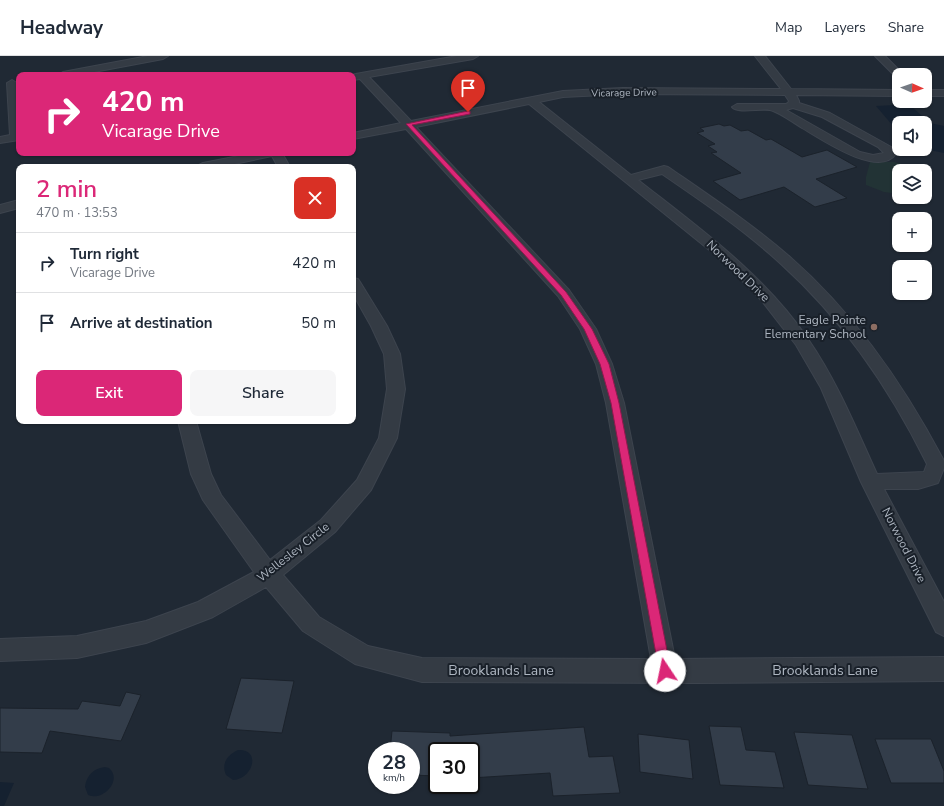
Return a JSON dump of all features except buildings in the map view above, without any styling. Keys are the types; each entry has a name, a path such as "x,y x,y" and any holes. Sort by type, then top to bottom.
{"street":[{"path":"79,72 163,56"},
{"path":"358,76 473,56"},
{"path":"760,56 788,92 794,101 793,105"},
{"path":"880,56 892,68"},
{"path":"358,76 408,124 564,293 588,329 604,364 615,403 665,671"},
{"path":"0,85 16,83"},
{"name":"Vicarage Drive","path":"356,135 563,94 623,91 892,93"},
{"path":"932,93 944,93"},
{"name":"Norwood Drive","path":"530,100 728,258 767,298 802,342 829,388 871,482 944,624"},
{"path":"737,107 773,107 786,107 793,105 826,114 882,145 889,150 890,154 879,158 867,158 856,154 773,107"},
{"path":"0,140 16,137"},
{"path":"218,164 256,156"},
{"path":"629,179 664,170 758,236 796,270 844,320 884,373 936,464 931,478 918,481 871,482"},
{"path":"0,209 16,205"},
{"name":"Wellesley Circle","path":"0,650 77,647 146,632 205,610 268,575 328,526 364,485 388,438 396,389 392,354 379,326 356,287"},
{"name":"Brooklands Lane","path":"188,424 201,474 213,500 268,575 311,624 363,656 422,670 665,671 944,669"}],"shaded area":[{"path":"870,162 894,162 902,164 892,164 892,193 884,192 866,185 866,177"}],"water":[{"path":"892,105 892,108 913,108 922,116 892,116 892,125 876,106"},
{"path":"932,123 944,126 944,153 932,150"},
{"path":"238,750 245,751 250,754 252,764 246,775 233,780 226,775 224,767 228,757"},
{"path":"105,767 109,768 113,773 114,778 109,789 100,795 88,795 85,787 87,779 91,773 97,769"},
{"path":"0,782 14,783 4,806 0,806"}],"place":[{"name":"Eagle Pointe Elementary School","path":"874,327"}],"route":[{"path":"468,112 408,124 564,293 588,329 604,364 615,403 665,671"}]}
